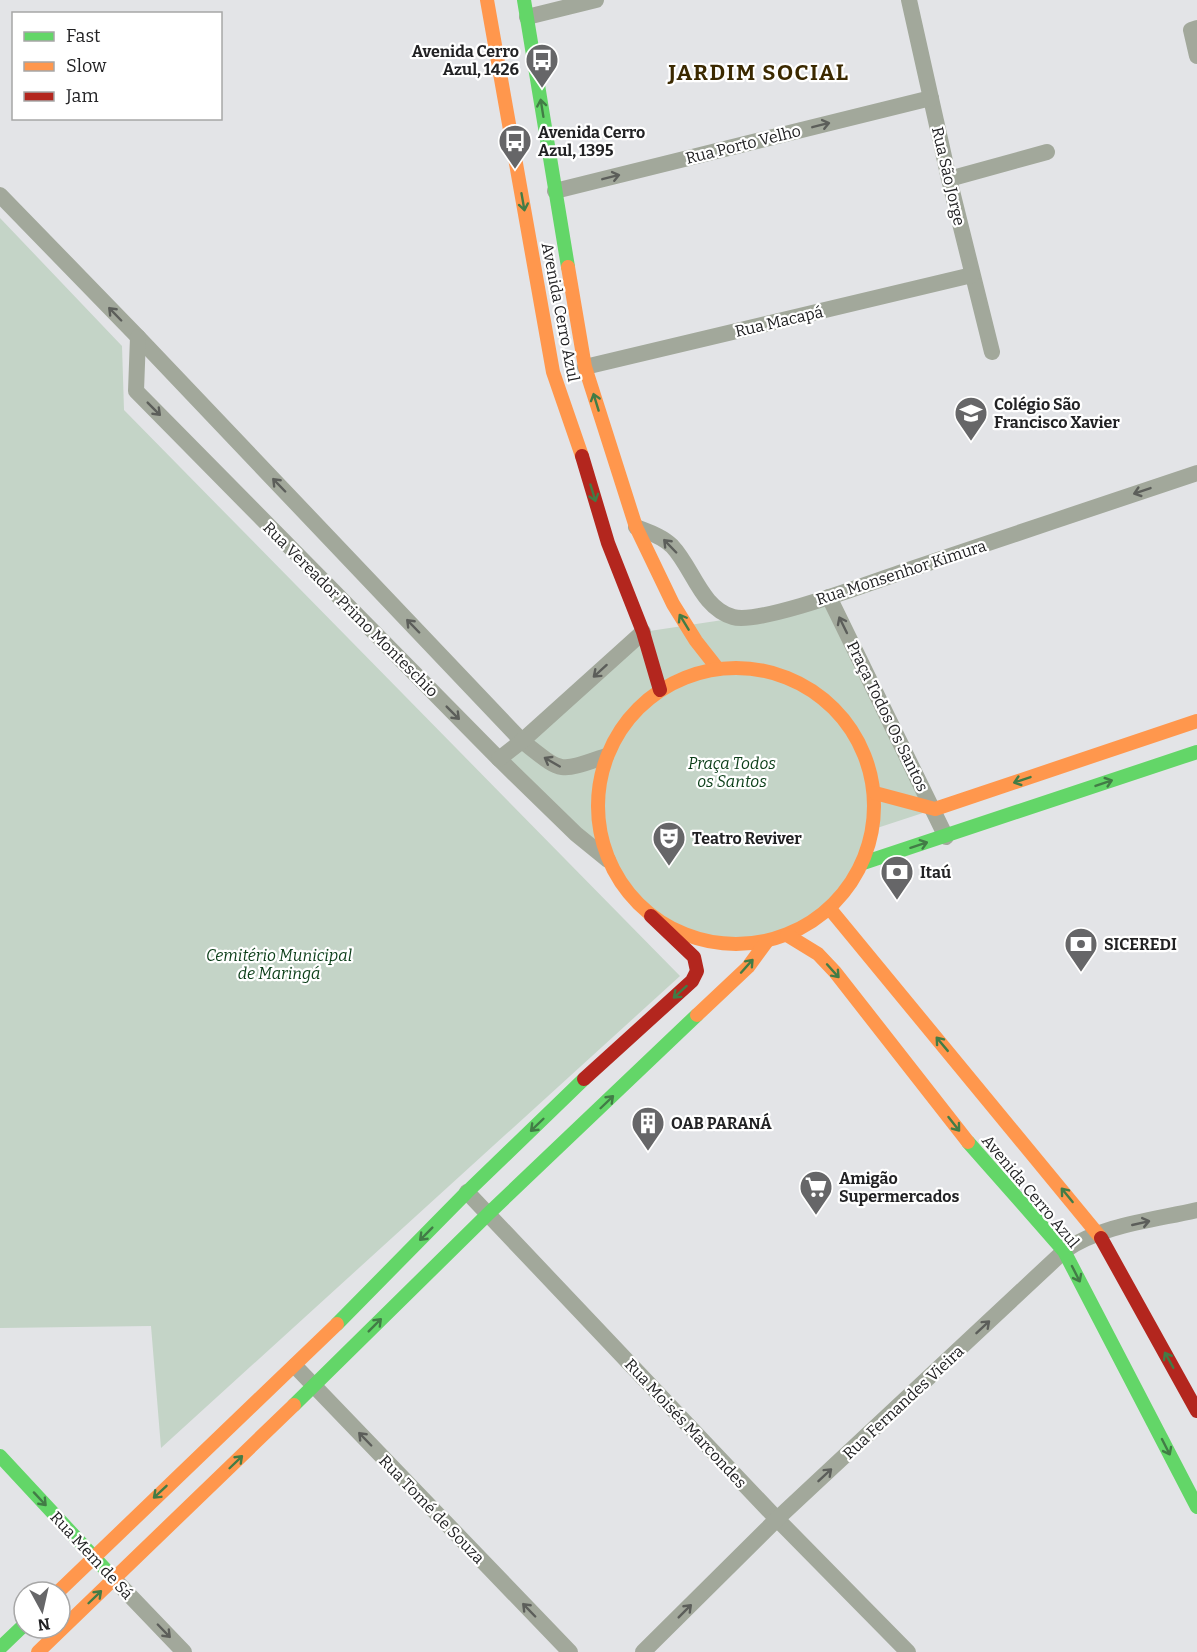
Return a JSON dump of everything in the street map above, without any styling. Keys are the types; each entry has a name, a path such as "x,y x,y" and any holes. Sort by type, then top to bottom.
{"main road":[{"name":"Avenida Cerro Azul","path":"487,0 553,372 590,434 611,450 636,527 674,604 696,641 718,669"},
{"name":"Avenida Cerro Azul","path":"524,0 585,367 590,434 582,458 608,543 643,632 660,690"},
{"path":"582,458 611,450"},
{"path":"70,1580 295,1366 467,1192 576,1087 692,981 697,971 694,957 651,916 626,891 608,860 598,826 598,790 606,756 626,721 660,690 704,671 718,669 755,669 791,679 808,687 823,698 849,725 867,757 875,794 874,829 863,863 849,888 830,909 813,921 787,935 767,941 726,945 687,936 651,916"},
{"path":"875,794 935,809 1197,721"},
{"path":"863,863 1197,752"},
{"name":"Avenida Cerro Azul","path":"830,909 1098,1233 1197,1411"},
{"name":"Avenida Cerro Azul","path":"787,935 818,954 835,972 974,1150 1064,1251 1197,1507"},
{"path":"38,1652 314,1386 488,1214 748,967 767,941"},
{"name":"Rua Mem de Sá","path":"0,1456 114,1579"},
{"path":"0,1648 12,1636"}],"street":[{"path":"527,17 596,0"},
{"name":"Rua São Jorge","path":"909,0 992,352"},
{"path":"1197,28 1191,30 1197,56"},
{"name":"Rua Porto Velho","path":"555,191 931,98"},
{"path":"950,179 1047,153"},
{"name":"Rua Vereador Primo Monteschio","path":"0,195 522,741 555,767 570,768 606,756"},
{"name":"Rua Macapá","path":"585,367 972,275"},
{"name":"Rua Vereador Primo Monteschio","path":"138,337 136,391 499,759 576,834 608,860"},
{"name":"Rua Monsenhor Kimura","path":"636,527 663,539 672,547 712,605 721,613 736,618 757,618 829,597 1197,473"},
{"name":"Praça Todos Os Santos","path":"829,597 935,809 946,837"},
{"path":"499,759 643,632"},
{"name":"Rua Moisés Marcondes","path":"467,1192 777,1519 908,1652"},
{"name":"Rua Fernandes Vieira","path":"644,1652 777,1519 1064,1251 1098,1233 1197,1210"},
{"name":"Rua Tomé de Souza","path":"295,1366 570,1652"},
{"name":"Rua Mem de Sá","path":"114,1579 184,1652"}],"green space":[{"name":"Cemitério Municipal de Maringá","path":"0,218 122,346 124,410 680,976 161,1448 151,1326 0,1328"},
{"name":"Praça Todos os Santos","path":"829,597 935,809 874,829 861,866 849,887 832,906 812,922 790,933 742,944 718,943 693,937 670,927 640,906 627,892 606,858 499,759 643,632 736,618"}],"traffic: fast":[{"path":"524,0 568,267"},
{"path":"863,863 1197,752"},
{"path":"294,1405 488,1214 697,1015"},
{"path":"337,1324 467,1192 584,1079"},
{"path":"968,1142 1064,1251 1197,1507"},
{"path":"0,1456 105,1569"},
{"path":"0,1648 12,1636"}],"traffic: slow":[{"path":"487,0 553,372 582,456"},
{"path":"568,267 585,367 636,527 673,604 696,641 718,669"},
{"path":"750,668 789,678 801,684 824,699 843,718 864,753 872,779 874,806 872,833 864,859 851,883 834,904 813,921 789,934 750,944 722,944 683,934 671,928 648,913 629,894 608,859 600,833 598,792 608,753 614,741 629,718 648,699 683,678 709,670 750,668"},
{"path":"875,793 935,809 1197,721"},
{"path":"830,909 1101,1238"},
{"path":"787,935 818,954 835,972 968,1142"},
{"path":"697,1015 748,967 767,941"},
{"path":"70,1580 337,1324"},
{"path":"38,1652 294,1405"}],"traffic: jam":[{"path":"582,456 608,543 643,632 660,690"},
{"path":"584,1079 692,981 697,971 694,957 651,916"},
{"path":"1101,1238 1197,1411"}],"place":[{"name":"Avenida Cerro Azul, 1426","path":"542,89"},
{"name":"Avenida Cerro Azul, 1395","path":"515,170"},
{"name":"Colégio São Francisco Xavier","path":"971,442"},
{"name":"Teatro Reviver","path":"669,867"},
{"name":"Itaú","path":"897,901"},
{"name":"SICEREDI","path":"1081,973"},
{"name":"OAB PARANÁ","path":"648,1152"},
{"name":"Amigão Supermercados","path":"816,1216"}],"district":[{"name":"JARDIM SOCIAL","path":"759,72"}]}
